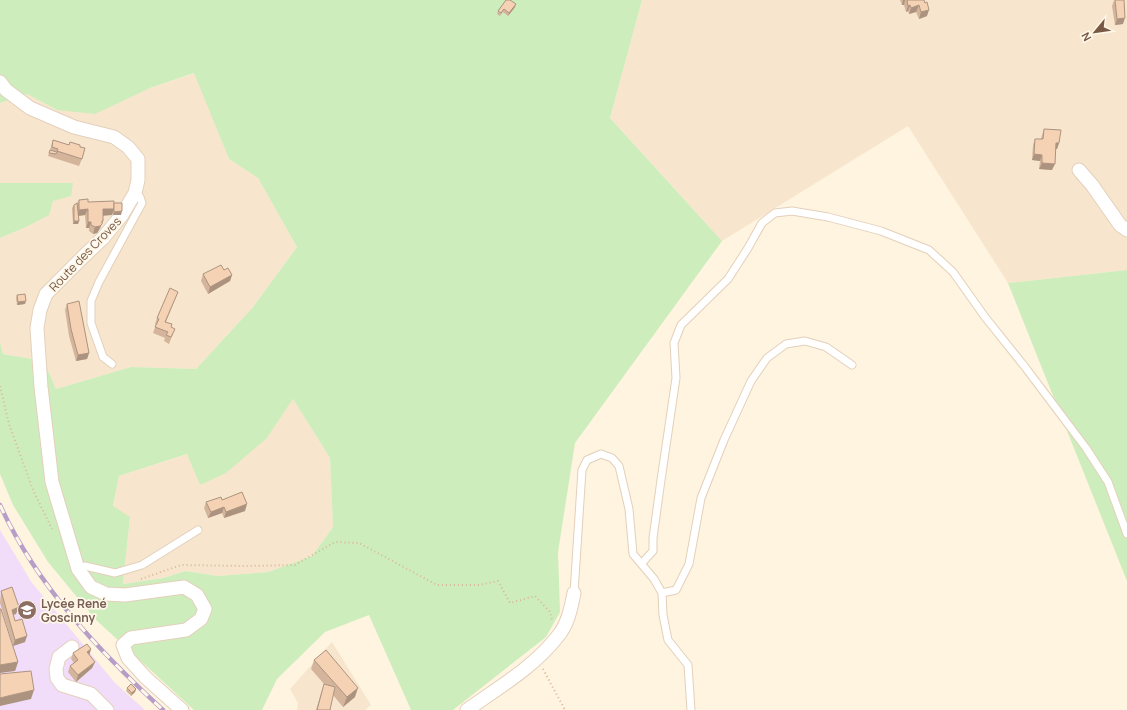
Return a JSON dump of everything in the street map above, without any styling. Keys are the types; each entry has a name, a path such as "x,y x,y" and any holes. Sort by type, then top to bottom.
{"street":[{"name":"Route des Croves","path":"0,82 6,90 30,108 74,127 114,137 128,147 138,159 138,180 135,193 122,216 103,238 46,294 40,310 37,328 41,387 52,482 73,556 78,569 91,587 106,594 125,595 184,587 198,595 205,609 200,619 186,630 130,638 123,645 128,658 145,677 182,710"},
{"path":"1079,170 1092,185 1120,225 1127,230"},
{"path":"467,710 523,670 556,638 569,615 574,593"},
{"path":"72,647 59,657 56,669 57,678 62,685 91,694 107,710"}],"lane":[{"path":"112,364 103,357 91,323 91,301 99,282 142,204 140,197 135,193"},
{"path":"642,563 653,551 661,480 676,378 674,343 682,325 728,279 762,223 775,213 792,211 828,217 881,231 929,250 953,272 985,317 1086,448 1108,482 1127,534"},
{"path":"662,593 676,590 689,564 701,498 724,440 751,381 767,358 786,344 805,341 826,347 852,365"},
{"path":"574,593 582,470 587,460 602,454 612,458 619,466 629,509 633,554 654,579 662,593 663,615 668,640 688,665 691,710"},
{"path":"78,569 85,566 115,573 142,565 198,530"}],"path":[{"path":"0,386 9,424 33,490 52,530"},
{"path":"135,580 181,564 246,566 295,564 335,542 359,543 437,585 479,585 498,581 510,603 535,596 550,612 556,638"},
{"path":"536,658 565,710"}],"shaded area":[{"path":"642,0 1127,0 1127,270 1008,283 908,126 722,241 610,118"},
{"path":"195,73 229,159 258,178 297,247 253,307 196,369 131,367 56,389 44,361 3,354 0,342 0,238 24,228 73,183 0,183 0,103 27,94 57,110 150,88"},
{"path":"293,399 330,458 333,527 312,556 268,572 218,576 186,571 163,578 123,584 130,518 113,507 119,476 188,454 200,485 267,438"},
{"name":"Lycée René Goscinny","path":"0,530 32,583 115,683 145,710 0,710"},
{"path":"332,642 371,705 365,710 297,710 298,703 290,689"}],"green space":[{"path":"0,0 642,0 610,118 722,241 575,443 558,552 560,612 546,637 453,710 411,710 369,615 325,632 277,679 262,710 194,710 95,619 48,562 13,505 0,474 0,342 3,354 44,361 56,389 131,367 196,369 253,307 297,247 258,178 229,159 194,73 150,88 95,114 57,110 27,94 0,103","holes":["293,399 330,458 333,527 312,556 268,572 218,576 186,571 163,578 123,584 130,517 113,506 119,476 187,454 200,485 226,473 267,438"]},
{"path":"0,183 73,183 71,196 53,201 49,215 0,238"},
{"path":"1127,270 1127,581 1008,283"}],"building":[{"path":"506,0 510,0 516,4 509,13 504,9 501,13 498,11"},
{"path":"907,0 924,0 925,3 927,2 929,10 921,12 919,5 911,8 910,5 908,6"},
{"path":"1115,0 1124,0 1125,18 1117,19"},
{"path":"1044,129 1061,130 1059,143 1056,143 1055,164 1042,163 1042,155 1034,154 1035,139 1043,139"},
{"path":"53,140 69,145 70,142 85,148 82,159 57,151 58,149 52,147"},
{"path":"50,150 57,152 56,154 49,153"},
{"path":"88,199 88,202 114,201 114,209 103,209 103,221 100,226 95,227 91,225 91,222 88,222 88,209 79,210 79,200"},
{"path":"77,203 79,221 74,221 74,205"},
{"path":"114,203 122,203 122,211 114,212"},
{"path":"221,265 224,270 228,268 232,275 210,287 203,274"},
{"path":"170,288 178,292 165,322 172,324 171,327 175,329 171,337 166,335 168,332 155,327 159,319 157,318"},
{"path":"25,294 26,301 18,302 17,295"},
{"path":"79,301 89,353 78,355 71,329 67,304"},
{"path":"242,492 247,504 226,512 224,507 211,512 206,502 221,497 222,500"},
{"path":"12,587 19,607 12,610 15,621 22,619 27,636 15,640 1,591"},
{"path":"0,609 18,662 0,665"},
{"path":"87,644 91,649 87,652 95,662 78,675 70,666 78,660 73,653"},
{"path":"326,650 358,688 347,697 314,660"},
{"path":"31,671 34,690 0,698 0,674"},
{"path":"131,684 136,689 132,693 127,688"},
{"path":"324,684 335,687 330,710 317,710"}],"railway":[{"path":"0,505 15,535 51,590 71,615 115,664 163,710"}],"place":[{"name":"Lycée René Goscinny","path":"27,610"}]}
